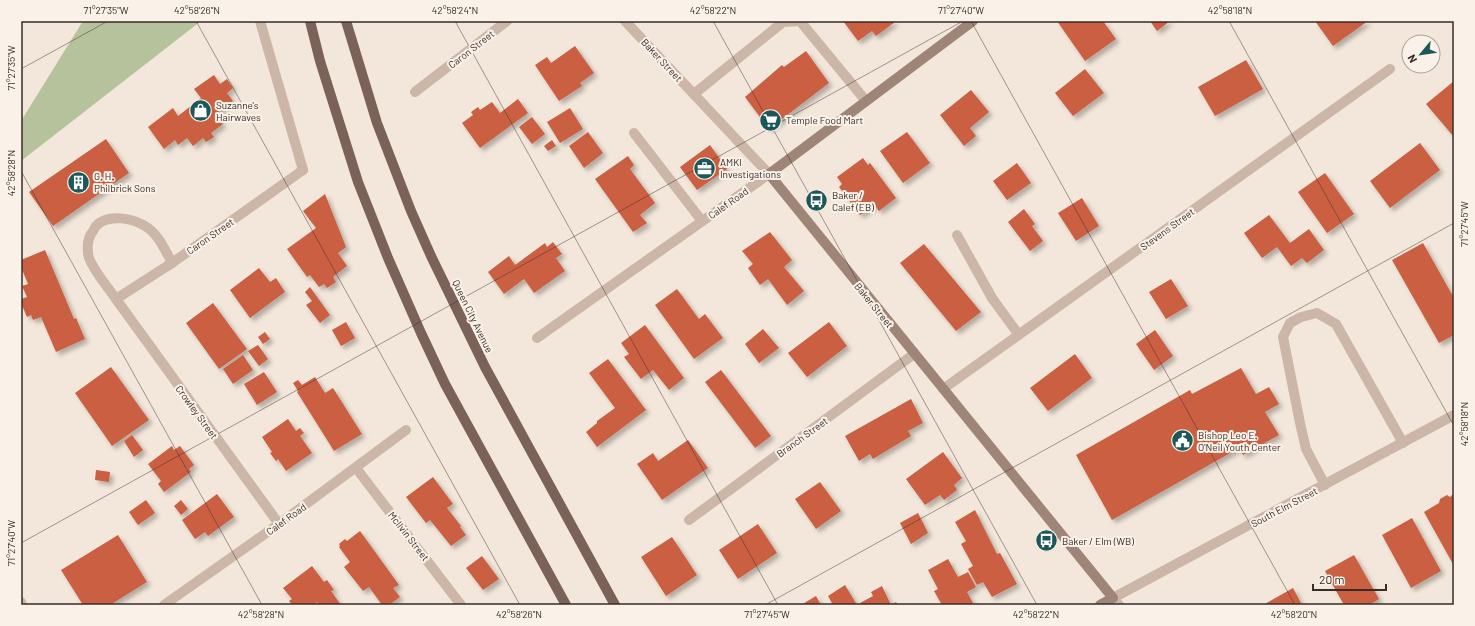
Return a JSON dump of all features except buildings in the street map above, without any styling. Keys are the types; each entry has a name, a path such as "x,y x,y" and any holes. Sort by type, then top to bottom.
{"main road":[{"path":"310,21 320,61 358,182 388,258 445,384 566,605"},
{"name":"Queen City Avenue","path":"346,21 377,123 411,210 431,256 485,367 615,605"},
{"name":"Calef Road","path":"769,174 973,21"},
{"name":"Baker Street","path":"769,174 1116,601"},
{"path":"1100,605 1116,601"}],"street":[{"name":"Caron Street","path":"116,299 172,263 303,170 260,21"},
{"name":"Caron Street","path":"415,92 507,21"},
{"name":"Baker Street","path":"625,21 769,174"},
{"path":"694,94 783,22 800,21 866,101"},
{"name":"Stevens Street","path":"943,389 1390,69"},
{"path":"634,133 702,221"},
{"name":"Calef Road","path":"537,338 769,174"},
{"path":"116,299 101,279 89,257 88,240 96,226 106,220 120,218 134,221 148,228 161,241 172,263"},
{"path":"957,235 992,298 1019,335"},
{"name":"Crowley Street","path":"116,299 279,524"},
{"path":"1324,485 1306,449 1283,337 1290,323 1301,317 1317,313 1336,324 1403,442"},
{"name":"Branch Street","path":"689,520 914,354"},
{"name":"South Elm Street","path":"1116,601 1324,485 1454,415"},
{"name":"Calef Road","path":"164,605 279,524 406,430"},
{"name":"McIlvin Street","path":"356,468 461,605"}],"green space":[{"path":"83,21 201,21 21,161 21,121"}],"place":[{"name":"Suzanne's Hairwaves","path":"201,111"},
{"name":"Temple Food Mart","path":"771,120"},
{"name":"AMKI Investigations","path":"704,168"},
{"name":"G. H. Philbrick Sons","path":"79,182"},
{"name":"Baker / Calef (EB)","path":"816,201"},
{"name":"Bishop Leo E. O'Neil Youth Center","path":"1183,441"},
{"name":"Baker / Elm (WB)","path":"1047,541"}]}
